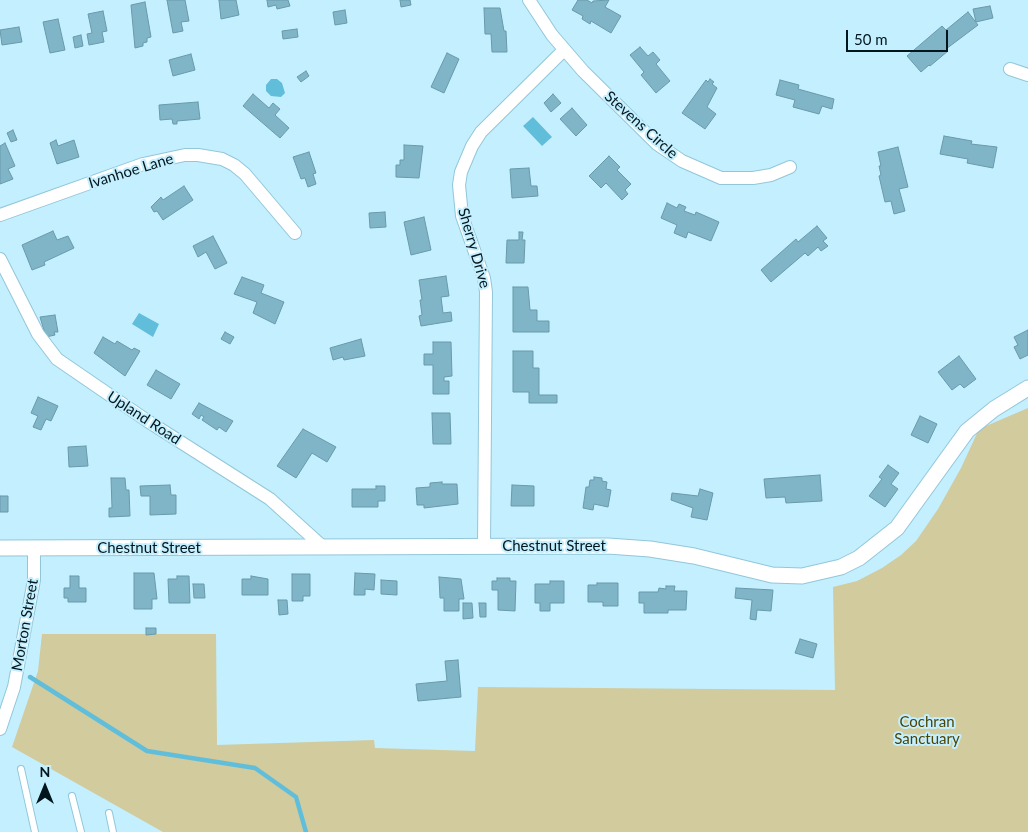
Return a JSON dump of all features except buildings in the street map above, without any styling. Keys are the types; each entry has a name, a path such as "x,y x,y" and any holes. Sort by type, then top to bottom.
{"street":[{"name":"Stevens Circle","path":"529,0 564,50 626,115 657,144 682,161 722,178 771,175 790,168"},
{"name":"Sherry Drive","path":"484,546 486,292 484,278 462,216 459,185 461,172 472,146 481,132 564,50"},
{"path":"1010,69 1028,75"},
{"name":"Ivanhoe Lane","path":"0,215 143,164 178,156 198,155 222,159 234,165 295,233"},
{"name":"Upland Road","path":"0,259 38,334 57,359 146,420 264,495 291,516 323,547"},
{"name":"Chestnut Street","path":"0,548 585,546 650,549 694,556 784,576 802,576 841,567 859,558 897,528 966,431 994,408 1028,388"},
{"name":"Morton Street","path":"0,729 14,687 34,580 34,548"}],"lane":[{"path":"20,769 34,832"},
{"path":"72,796 81,832"},
{"path":"109,813 113,832"}],"green space":[{"name":"Cochran Sanctuary","path":"1028,408 1028,832 163,832 12,747 38,671 42,634 216,634 217,745 374,740 375,748 475,751 478,687 835,690 833,587 857,581 882,568 901,555 916,541 938,509 961,468 979,429"}],"water":[{"path":"271,79 277,79 282,83 285,93 281,97 271,96 266,91 266,85"},
{"path":"533,117 552,137 542,146 523,126"},
{"path":"139,313 159,324 153,337 132,324"}],"waterway":[{"path":"30,677 147,751 255,768 296,797 306,832"}]}
